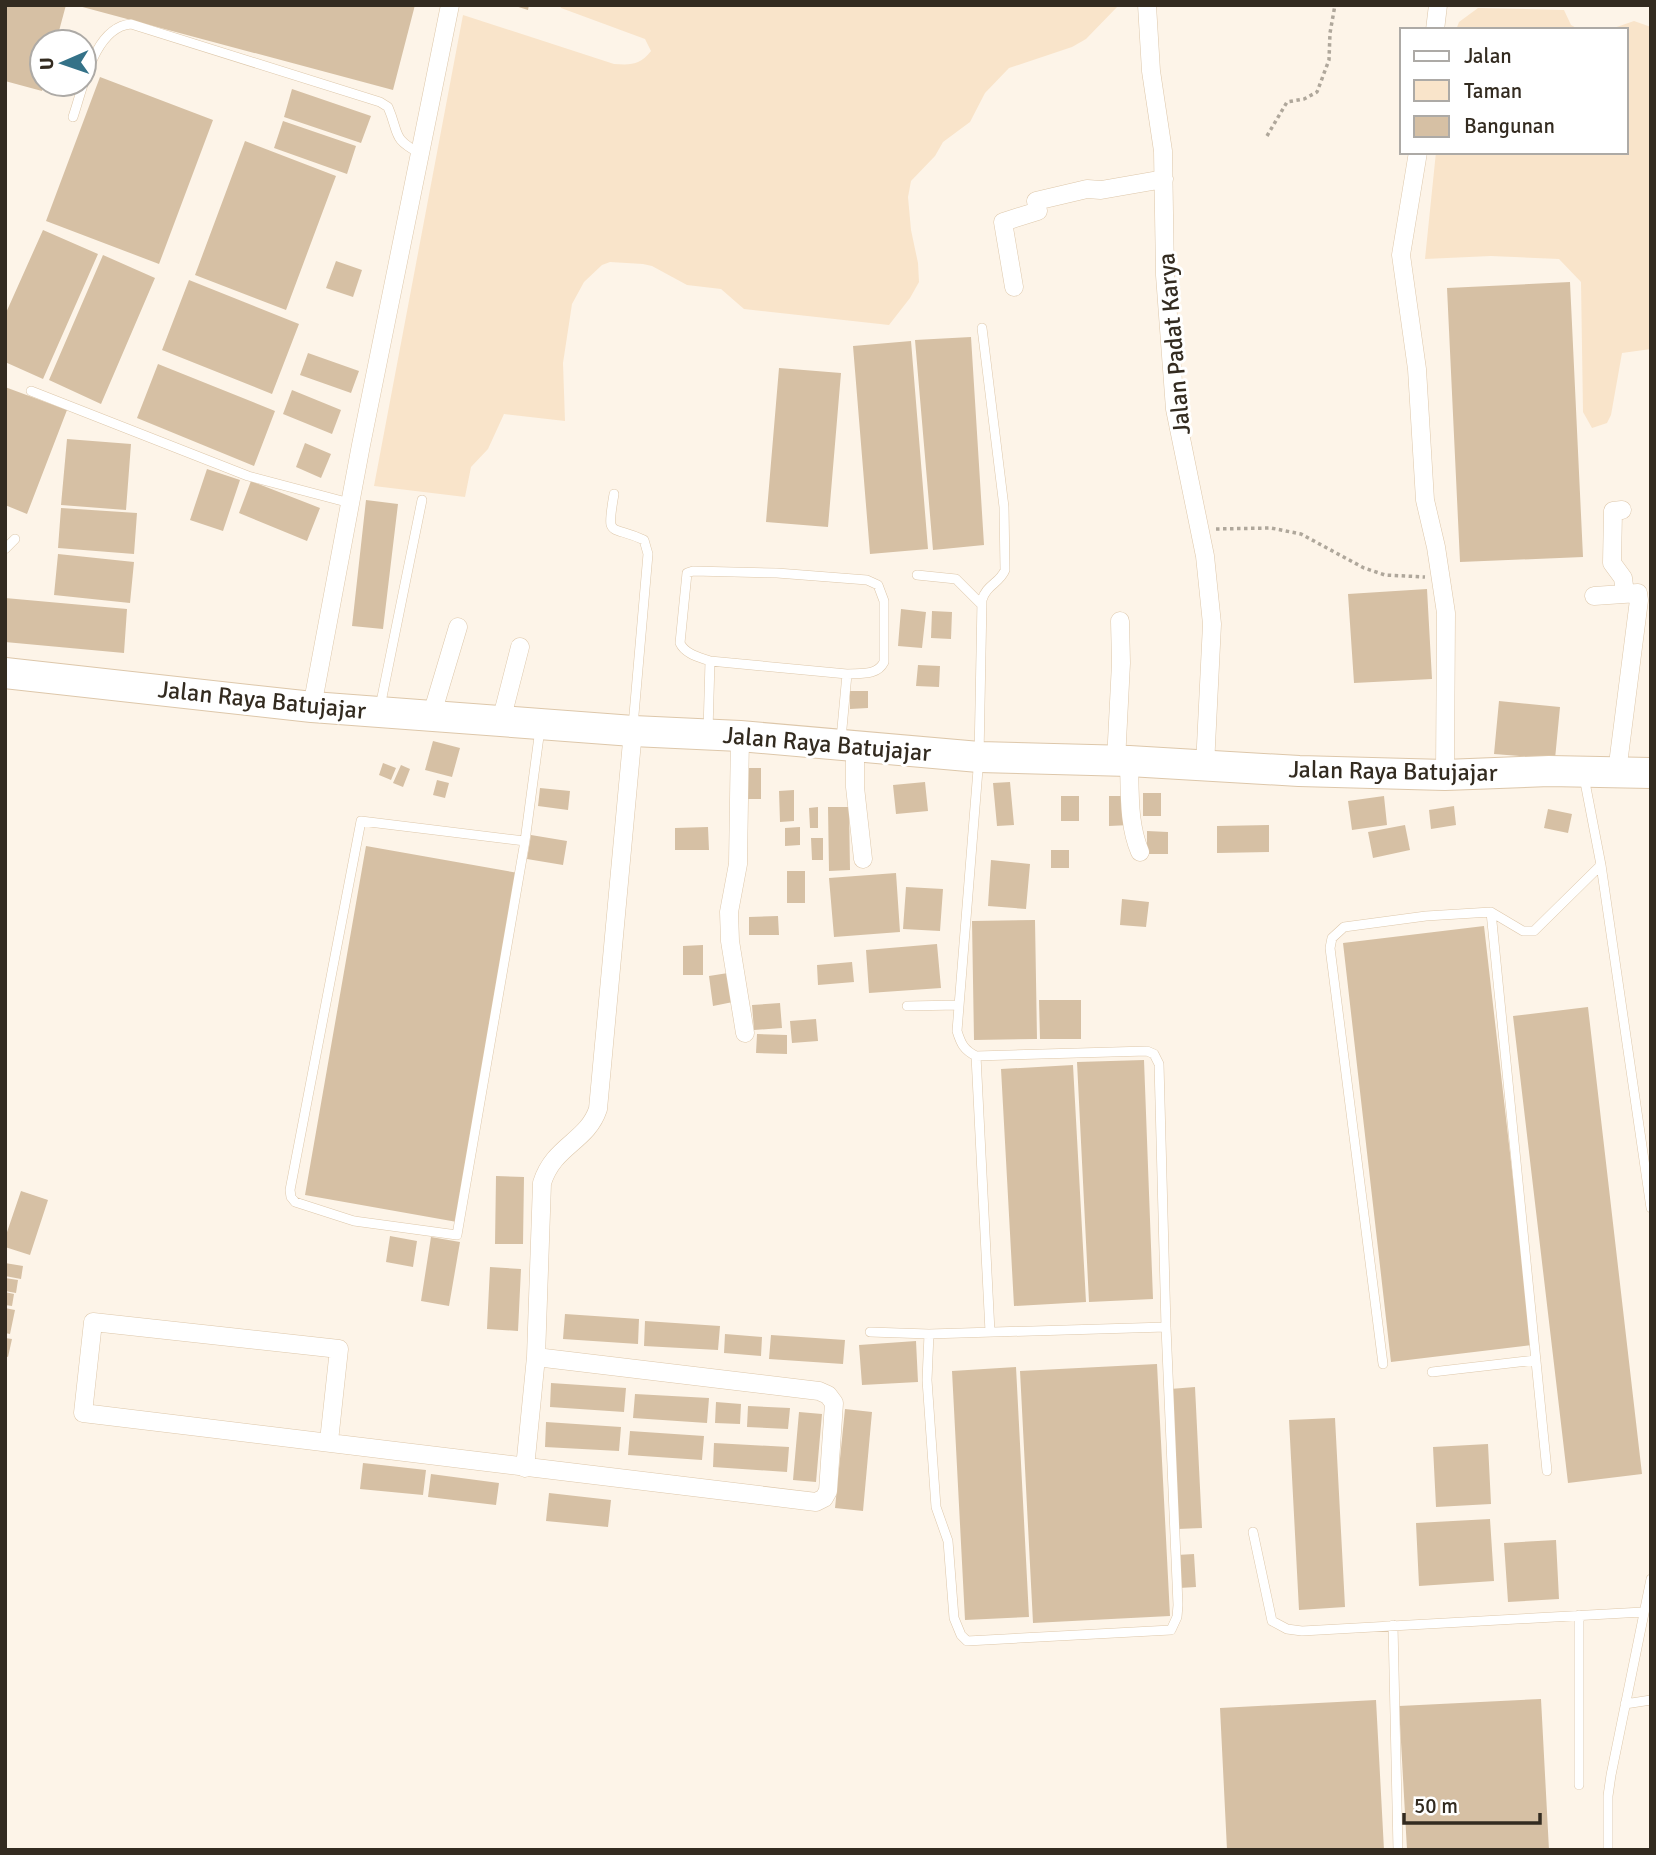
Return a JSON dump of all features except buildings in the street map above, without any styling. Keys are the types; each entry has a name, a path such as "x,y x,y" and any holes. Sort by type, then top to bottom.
{"highway":[{"name":"Jalan Raya Batujajar","path":"5,673 312,707 633,731 740,736 979,757 1445,775 1651,773"}],"street":[{"path":"312,707 450,5"},
{"name":"Jalan Padat Karya","path":"1147,5 1151,71 1163,152 1165,275 1175,409 1205,556 1212,624 1205,765"},
{"path":"1435,28 1438,5"},
{"path":"1418,154 1401,255 1417,369 1425,500 1446,613 1445,775"},
{"path":"1014,287 1003,222 1038,211 1036,201 1087,188 1101,190 1164,179"},
{"path":"1622,510 1613,511 1612,563 1623,578 1625,594"},
{"path":"1594,596 1638,593 1639,600 1616,772"},
{"path":"1120,621 1123,761 1140,852"},
{"path":"432,714 458,627"},
{"path":"501,721 520,647"},
{"path":"525,1468 536,1357 542,1182 553,1158 588,1128 598,1109 633,731"},
{"path":"740,736 738,867 729,912 730,941 745,1033"},
{"path":"848,746 863,859"},
{"path":"329,1441 339,1349 93,1321 83,1413 817,1502 824,1498 828,1491 834,1403 828,1395 819,1391 536,1357"}],"lane":[{"path":"73,117 98,45 118,27 131,24 380,102 388,107 397,137 402,144 421,154"},
{"path":"929,1334 927,1380 936,1507 948,1541 956,1627 961,1635 967,1641 1167,1632 1174,1626 1178,1605 1166,1326 1160,1069 1157,1059 1147,1051 976,1056 967,1052 960,1043 957,1031 979,757 982,605 985,590 1003,575 1005,570 1004,507 982,328"},
{"path":"31,391 248,476 350,503"},
{"path":"614,494 610,519 612,527 618,533 644,540 648,554 633,731"},
{"path":"379,712 422,500"},
{"path":"5,549 15,539"},
{"path":"687,573 777,573 867,580 878,584 884,601 884,662 879,670 874,672 847,674 710,661 693,655 682,648 680,643 687,573"},
{"path":"918,575 956,579 982,605"},
{"path":"708,734 710,661"},
{"path":"847,674 848,746"},
{"path":"525,841 364,820 360,822 290,1190 295,1202 354,1221 457,1235 525,841 541,724"},
{"path":"1583,772 1601,865 1651,1208"},
{"path":"1382,1364 1330,948 1332,938 1344,926 1426,916 1491,912 1523,931 1534,931 1601,865"},
{"path":"1491,912 1547,1471"},
{"path":"908,1006 958,1004"},
{"path":"976,1056 990,1332"},
{"path":"870,1332 929,1334 1166,1326"},
{"path":"1432,1373 1536,1360"},
{"path":"1253,1532 1272,1620 1277,1625 1302,1631 1643,1612"},
{"path":"1608,1850 1608,1796 1651,1580"},
{"path":"1579,1615 1579,1785"},
{"path":"1393,1625 1398,1850"},
{"path":"1625,1704 1651,1700"}],"path":[{"path":"1267,136 1287,102 1304,99 1317,92 1329,60 1335,5"},
{"path":"1199,529 1271,528 1301,534 1364,568 1385,575 1441,578"}],"green space":[{"path":"560,5 1119,5 1086,39 1072,47 1009,68 985,93 970,122 943,142 935,156 911,181 908,197 919,282 889,325 744,309 721,289 687,285 652,266 610,262 602,265 584,282 572,304 563,363 565,421 504,414 488,449 471,467 465,497 374,486 463,15 614,64 635,63 651,51 645,39 561,8"},
{"path":"1478,8 1564,10 1571,25 1576,28 1457,28 1459,22"},
{"path":"1634,21 1651,27 1651,349 1622,353 1611,415 1607,423 1592,428 1583,412 1581,282 1559,259 1491,256 1425,259 1436,154 1628,154 1628,28 1614,28"}]}
